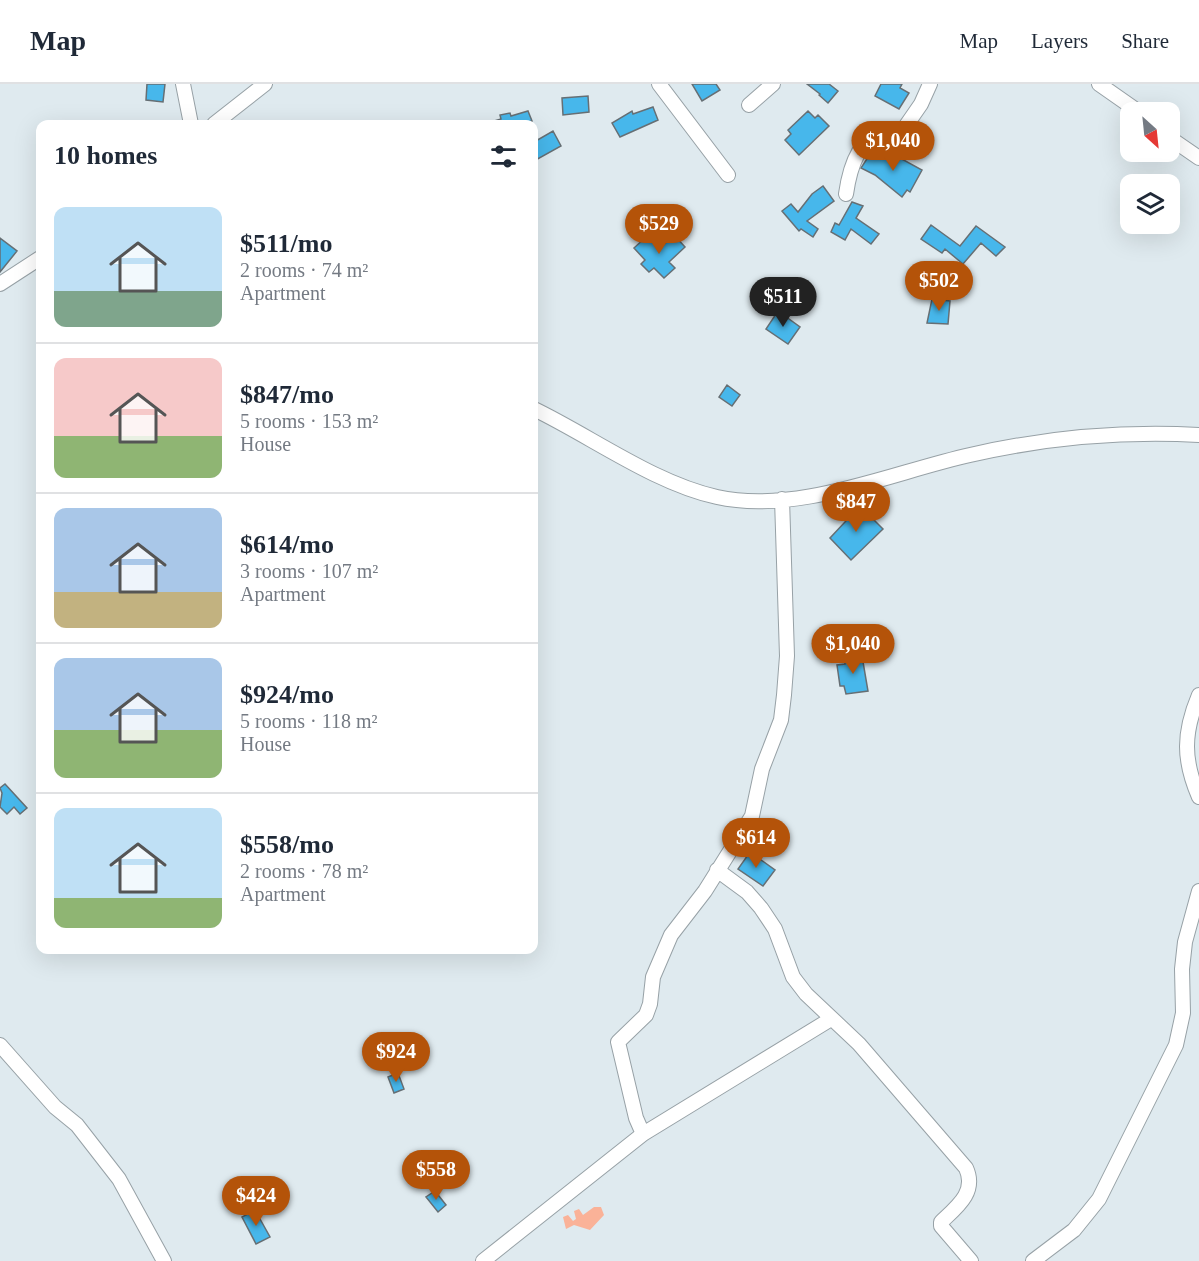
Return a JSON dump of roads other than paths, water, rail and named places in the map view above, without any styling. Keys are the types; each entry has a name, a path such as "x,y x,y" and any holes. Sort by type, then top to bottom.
{"street":[{"path":"183,84 190,120"},
{"path":"219,120 265,84"},
{"path":"659,84 728,175"},
{"path":"750,105 773,84"},
{"path":"846,194 849,176 864,144 880,134 903,130 915,114 930,84"},
{"path":"1099,84 1124,102"},
{"path":"1180,145 1199,158"},
{"path":"0,284 36,261"},
{"path":"538,411 645,469 697,492 734,500 782,499 848,489 968,455 1019,444 1135,435 1199,435"},
{"path":"643,1134 636,1118 618,1042 646,1015 650,1004 653,977 670,935 717,870 752,816 762,769 781,720 787,656 782,499"},
{"path":"1199,695 1188,734 1186,760 1199,798"},
{"path":"717,870 747,892 762,908 775,929 793,977 831,1019 859,1044 966,1168 970,1177 967,1192 957,1209 941,1222 941,1226 971,1261"},
{"path":"1033,1261 1074,1230 1099,1199 1176,1045 1183,1013 1182,969 1185,942 1199,891"},
{"path":"483,1261 643,1134 831,1019"},
{"path":"0,1045 56,1107 76,1125 119,1179 164,1261"}]}
